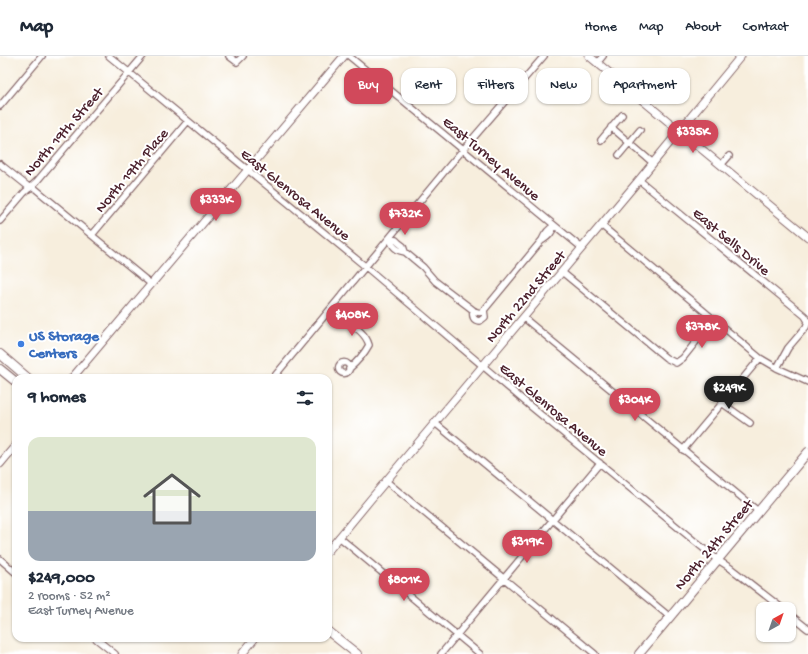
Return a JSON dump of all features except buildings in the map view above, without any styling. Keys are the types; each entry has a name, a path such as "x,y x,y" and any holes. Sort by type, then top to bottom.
{"main road":[{"path":"0,354 23,374"},
{"path":"0,369 12,379"},
{"name":"North 24th Street","path":"639,654 808,452"},
{"path":"332,634 356,654"}],"street":[{"path":"0,106 42,56"},
{"name":"East Glenrosa Avenue","path":"109,56 366,267 511,390 718,560 774,602"},
{"name":"North 19th Street","path":"0,221 143,56"},
{"path":"229,56 237,62 243,56"},
{"path":"75,374 344,56"},
{"name":"East Turney Avenue","path":"349,56 582,248"},
{"path":"276,374 463,150 544,56"},
{"path":"589,56 808,237"},
{"path":"597,63 603,56"},
{"name":"North 22nd Street","path":"332,546 484,366 741,56"},
{"path":"601,140 622,115"},
{"name":"North 19th Place","path":"92,235 188,121"},
{"path":"611,127 653,163"},
{"path":"619,154 640,130"},
{"path":"721,165 729,156"},
{"path":"0,164 92,235 151,284"},
{"name":"East Sells Drive","path":"639,180 805,316 808,321"},
{"path":"601,225 760,358 777,368 808,382"},
{"path":"390,239 396,240 403,246 405,252 423,267 435,281 476,313 479,313 484,310 542,240 549,236 554,226"},
{"path":"562,272 666,358 676,363 683,358 714,320"},
{"path":"330,309 356,328 368,340 369,345 355,364 349,369"},
{"path":"524,318 758,512"},
{"path":"777,368 788,348 806,327 808,321"},
{"path":"683,450 760,358"},
{"path":"722,403 750,423"},
{"path":"435,423 670,617"},
{"path":"0,464 12,450"},
{"path":"441,654 600,463"},
{"path":"386,481 595,654"},
{"path":"339,537 480,654"},
{"path":"0,559 12,569"},
{"path":"796,620 808,629"},
{"path":"101,642 115,654"},
{"path":"242,654 252,642"}],"place":[{"name":"US Storage Centers","path":"21,344"}]}
